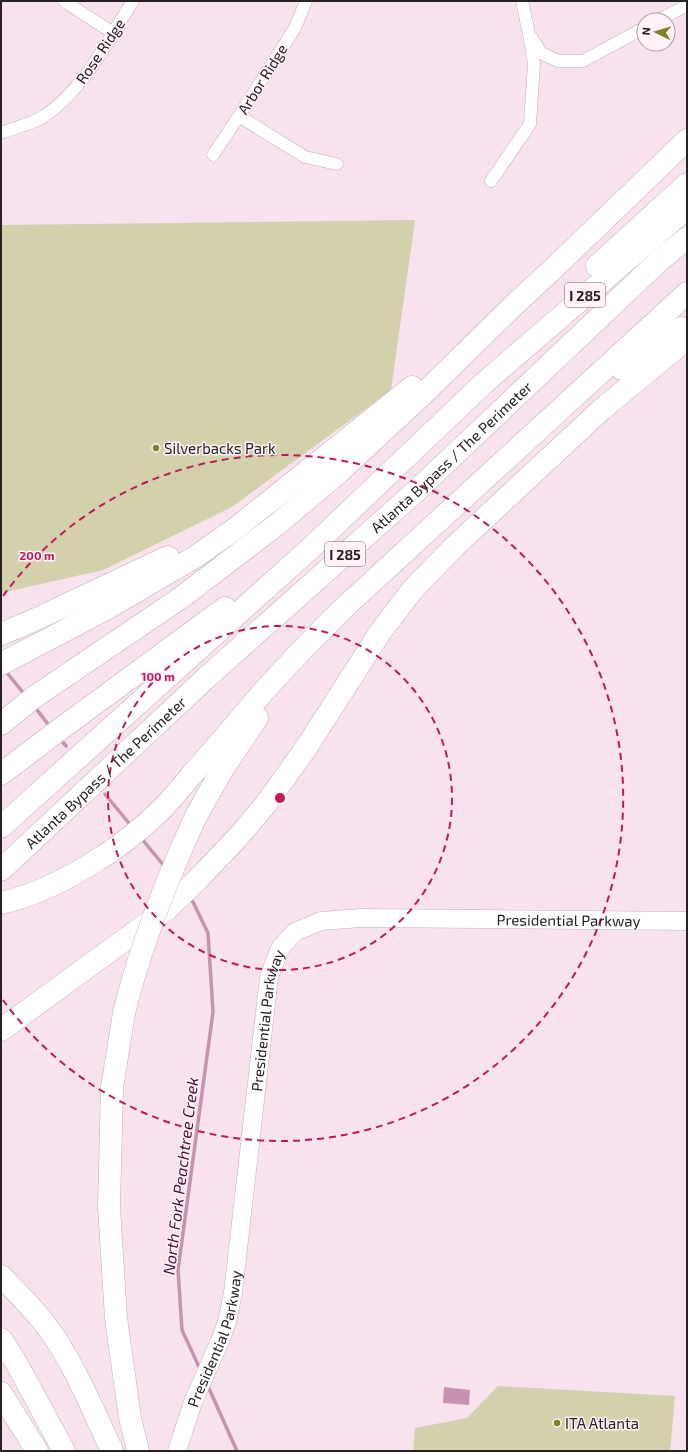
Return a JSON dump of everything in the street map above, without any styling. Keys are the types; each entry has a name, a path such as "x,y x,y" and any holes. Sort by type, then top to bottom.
{"highway":[{"path":"1,724 33,698 182,597 275,526 338,473 420,397 687,140"},
{"path":"484,383 590,272 687,184"},
{"name":"Atlanta Bypass / The Perimeter","path":"1,827 314,544 484,383 687,208"},
{"name":"Atlanta Bypass / The Perimeter","path":"1,870 205,679 415,492 660,260 687,238"},
{"path":"1,903 45,888 98,859 138,831 164,807 264,691 348,604 687,293"},
{"path":"1,664 104,610 195,557 235,529 301,474 514,305"},
{"path":"549,421 687,324"},
{"path":"1,1030 167,909 201,876 238,837 266,804 306,748 381,631 414,588 456,544 601,410 687,339"},
{"path":"1,634 152,565 193,543 301,474"},
{"path":"1,774 58,730 314,544"},
{"path":"138,1451 130,1418 116,1318 109,1207 112,1088 124,1013 133,975 156,909 183,845 196,816 222,770 257,717 348,604"},
{"path":"1,1276 29,1305 56,1340 83,1387 112,1451"},
{"path":"1,1339 17,1364 64,1451"},
{"path":"1,1393 37,1451"}],"street":[{"path":"64,1 112,33"},
{"name":"Rose Ridge","path":"1,133 40,118 69,96 92,67 133,1"},
{"name":"Arbor Ridge","path":"213,155 294,28 306,1"},
{"path":"492,181 530,124 534,64 522,1"},
{"path":"674,12 687,5"},
{"path":"529,34 541,52 558,61 583,61 636,32"},
{"path":"239,116 305,157 337,164"},
{"name":"Presidential Parkway","path":"177,1451 193,1402 227,1322 233,1293 269,977 280,948 295,932 321,921 361,918 687,921"}],"green space":[{"name":"Silverbacks Park","path":"415,220 391,390 232,507 103,570 1,593 1,225"},
{"name":"ITA Atlanta","path":"498,1386 675,1396 670,1451 413,1451 415,1428 467,1418"}],"shaded area":[{"path":"444,1387 470,1390 469,1405 443,1403"}],"waterway":[{"name":"North Fork Peachtree Creek","path":"8,674 25,695"},
{"name":"North Fork Peachtree Creek","path":"34,706 51,728"},
{"name":"North Fork Peachtree Creek","path":"60,739 66,746"},
{"name":"North Fork Peachtree Creek","path":"105,794 132,827"},
{"name":"North Fork Peachtree Creek","path":"141,838 165,867"},
{"name":"North Fork Peachtree Creek","path":"189,898 193,902 208,933 213,1012 178,1270 182,1330 200,1369"},
{"name":"North Fork Peachtree Creek","path":"207,1384 237,1451"}],"place":[{"name":"Silverbacks Park","path":"156,448"},
{"name":"ITA Atlanta","path":"557,1423"}]}
